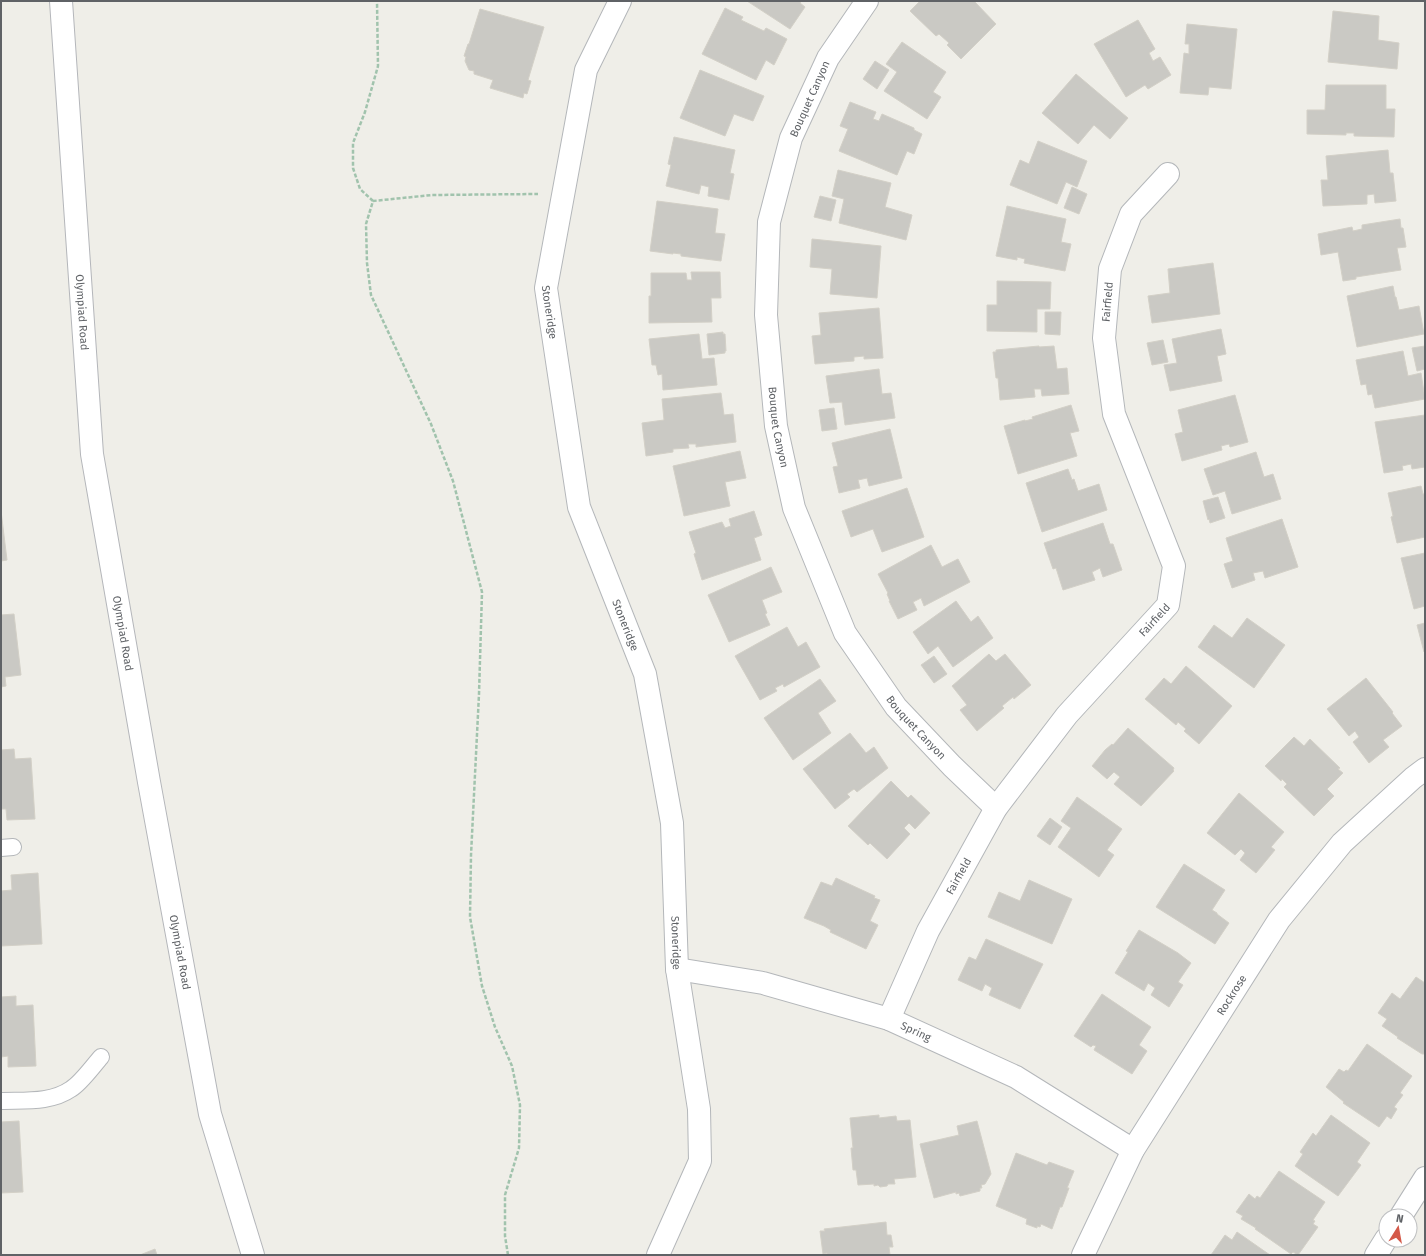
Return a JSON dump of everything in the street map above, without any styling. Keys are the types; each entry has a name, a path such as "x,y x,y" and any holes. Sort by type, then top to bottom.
{"street":[{"name":"Olympiad Road","path":"61,1 92,454 210,1114 252,1255"},
{"name":"Stoneridge","path":"620,1 586,70 546,288 579,507 645,674 672,823 677,969 699,1109 700,1161 658,1255"},
{"name":"Bouquet Canyon","path":"867,1 828,58 791,138 769,222 766,315 776,426 794,508 845,633 896,706 952,766 996,808"},
{"name":"Fairfield","path":"889,1019 928,931 996,808 1067,715 1168,605 1174,566 1114,414 1104,338 1110,269 1131,214 1168,174"},
{"name":"Rockrose","path":"1083,1255 1133,1150 1279,920 1342,843 1413,778 1425,769"},
{"name":"Spring","path":"677,969 763,983 889,1019 1016,1077 1133,1150"},
{"path":"1406,1208 1425,1178"}],"lane":[{"path":"1,1101 38,1100 59,1096 72,1088 101,1057"}],"path":[{"path":"377,1 378,66 353,143 353,168 360,189 373,201 432,195 564,194"},
{"path":"373,201 366,224 367,263 371,295 410,375 453,481 482,592 479,701 471,855 470,917 482,986 495,1027 512,1066 520,1105 519,1148 505,1195 505,1236 508,1255"}],"building":[{"path":"747,1 801,1 800,3 805,7 790,29"},
{"path":"920,1 974,1 996,24 961,59 947,45 949,43 939,34 936,36 910,11"},
{"path":"725,8 743,17 741,20 764,31 766,28 787,39 774,65 766,60 756,80 702,54"},
{"path":"480,9 544,27 528,80 531,81 527,94 524,93 523,98 490,88 493,80 474,74 474,71 469,70 465,61 466,57 464,56"},
{"path":"1333,11 1379,16 1378,40 1399,43 1397,69 1328,62"},
{"path":"1138,20 1155,49 1149,53 1153,61 1160,57 1171,75 1148,89 1145,85 1126,97 1094,44"},
{"path":"1187,24 1237,29 1231,89 1209,87 1208,95 1180,93 1184,53 1189,54 1189,44 1185,44"},
{"path":"902,42 946,72 933,92 941,97 927,119 884,91 897,72 886,64"},
{"path":"875,61 889,70 877,89 863,79"},
{"path":"700,70 764,96 753,121 734,114 725,136 680,118"},
{"path":"1076,74 1128,118 1110,139 1094,125 1078,144 1042,113"},
{"path":"1326,85 1386,85 1386,109 1395,109 1394,137 1354,136 1354,133 1346,133 1346,135 1307,134 1307,110 1325,110"},
{"path":"850,102 876,112 873,119 879,121 882,114 914,128 914,130 922,134 914,154 907,151 897,175 839,151 848,129 840,126"},
{"path":"674,137 735,150 730,173 734,174 729,200 708,196 709,187 701,185 699,194 666,186 671,165 668,164"},
{"path":"1038,141 1087,161 1077,187 1066,182 1057,204 1010,185 1020,160 1029,164"},
{"path":"1388,150 1390,173 1393,173 1396,201 1375,203 1374,194 1367,195 1367,204 1323,206 1321,180 1328,180 1326,156"},
{"path":"838,170 891,183 885,207 912,215 906,240 839,223 844,199 832,196"},
{"path":"1072,187 1087,194 1079,214 1064,208"},
{"path":"820,196 836,200 831,221 814,217"},
{"path":"657,201 718,209 715,233 725,234 721,261 681,256 681,254 650,251"},
{"path":"1007,206 1066,219 1061,242 1071,244 1065,271 1024,263 1025,259 1017,257 1017,260 996,256"},
{"path":"1400,219 1406,247 1397,248 1401,270 1356,277 1356,279 1343,281 1338,252 1321,255 1318,234 1352,227 1353,231 1362,229 1362,225"},
{"path":"812,239 881,246 877,298 830,294 832,269 810,267"},
{"path":"1213,263 1220,314 1152,323 1148,296 1170,293 1168,269"},
{"path":"691,272 720,272 721,298 711,298 712,322 649,323 651,273 686,273 687,280 692,280"},
{"path":"997,281 1051,282 1050,309 1037,309 1037,332 987,331 987,305 997,305"},
{"path":"1393,286 1399,310 1419,306 1424,334 1357,347 1347,296"},
{"path":"879,308 883,358 864,359 864,356 854,357 854,361 815,364 812,336 821,335 819,313"},
{"path":"1045,312 1061,312 1060,335 1045,334"},
{"path":"1221,329 1226,354 1217,356 1222,381 1170,391 1164,365 1177,363 1172,339"},
{"path":"723,332 723,334 725,334 725,353 709,355 707,334"},
{"path":"699,334 702,359 714,358 717,385 663,390 662,374 658,375 656,365 652,365 649,339"},
{"path":"1163,340 1168,362 1152,365 1147,343"},
{"path":"1054,346 1057,369 1067,368 1069,394 1042,396 1041,389 1034,389 1035,397 1000,400 993,352 996,352 996,350"},
{"path":"1425,346 1425,369 1417,371 1412,348"},
{"path":"1403,351 1408,376 1421,373 1425,399 1375,408 1372,394 1368,395 1366,384 1361,385 1356,360"},
{"path":"879,369 882,394 891,393 895,418 845,425 842,402 830,403 826,376"},
{"path":"721,393 724,415 733,414 736,442 696,447 696,444 688,444 689,448 673,449 673,452 646,456 642,423 664,420 662,399"},
{"path":"1235,395 1248,442 1230,447 1229,444 1221,446 1222,450 1182,461 1175,434 1183,432 1178,410"},
{"path":"1071,405 1079,431 1070,433 1077,456 1018,474 1004,426 1033,419 1032,417"},
{"path":"834,408 837,429 822,431 819,410"},
{"path":"1425,415 1425,467 1412,469 1411,464 1402,466 1403,470 1384,473 1375,422"},
{"path":"890,429 902,478 869,486 867,478 858,480 860,488 839,493 833,467 838,466 832,443"},
{"path":"740,451 746,478 725,482 730,506 684,516 673,466"},
{"path":"1256,452 1264,477 1273,474 1281,499 1232,514 1225,491 1213,495 1204,469"},
{"path":"1068,469 1072,480 1074,479 1078,491 1099,484 1107,510 1042,532 1026,483"},
{"path":"1421,486 1423,494 1425,494 1425,537 1397,543 1391,517 1393,516 1388,493"},
{"path":"907,488 924,537 882,552 873,529 851,537 842,511"},
{"path":"1218,497 1225,518 1210,523 1203,501"},
{"path":"1,511 7,560 1,561"},
{"path":"754,511 762,535 754,538 761,560 702,580 694,554 696,553 689,532 722,522 725,528 731,526 729,519"},
{"path":"1282,519 1298,567 1265,578 1263,571 1253,573 1255,580 1232,588 1224,564 1233,561 1226,538"},
{"path":"1103,523 1110,544 1113,544 1122,570 1103,577 1100,568 1092,572 1095,580 1063,590 1056,568 1053,569 1044,543"},
{"path":"931,545 942,567 958,559 970,582 924,606 921,598 913,602 917,610 898,619 889,601 888,593 878,574"},
{"path":"1425,553 1425,606 1414,609 1401,558"},
{"path":"771,567 782,592 762,600 767,613 765,614 770,625 729,642 708,595"},
{"path":"956,601 971,622 978,616 993,638 953,667 938,646 928,654 913,632"},
{"path":"14,614 21,675 5,677 6,686 1,687 1,615"},
{"path":"1247,618 1285,645 1254,688 1198,647 1214,625 1232,638"},
{"path":"1425,623 1425,652 1424,652 1417,625"},
{"path":"787,627 798,647 806,642 820,667 784,687 783,684 775,688 777,691 760,700 735,656"},
{"path":"989,654 996,661 1005,654 1031,685 1014,699 1013,697 1002,706 1004,708 977,731 960,710 967,705 952,686"},
{"path":"934,656 947,674 934,683 921,665"},
{"path":"1186,666 1232,706 1199,744 1184,731 1186,729 1178,722 1176,725 1145,699 1164,678 1171,684"},
{"path":"1366,678 1402,726 1383,740 1389,747 1369,763 1353,742 1359,737 1355,731 1349,736 1327,709"},
{"path":"820,679 836,701 818,713 831,733 793,760 764,718"},
{"path":"1128,728 1174,768 1174,771 1141,806 1114,784 1120,777 1114,772 1107,779 1092,766 1105,750 1112,744 1113,745"},
{"path":"850,733 866,753 874,747 888,768 857,792 854,789 847,794 850,797 835,809 803,769"},
{"path":"1294,737 1304,746 1310,739 1340,768 1338,769 1343,773 1327,789 1334,796 1314,816 1284,787 1287,784 1282,779 1281,781 1265,766"},
{"path":"14,749 15,759 31,758 35,819 7,820 6,809 1,809 1,750"},
{"path":"891,781 908,798 911,795 930,813 915,829 909,823 904,828 910,834 887,859 870,843 868,845 848,826"},
{"path":"1239,793 1284,832 1271,847 1275,850 1256,873 1240,860 1245,853 1241,849 1235,855 1207,833"},
{"path":"1077,797 1122,829 1107,850 1114,855 1099,877 1058,847 1071,828 1061,821"},
{"path":"1050,818 1062,827 1050,845 1037,836"},
{"path":"1184,864 1225,890 1212,910 1229,923 1215,944 1156,907"},
{"path":"38,873 42,944 1,946 1,891 12,890 11,875"},
{"path":"836,878 875,896 874,898 880,900 870,921 878,925 866,949 830,932 831,930 824,926 804,918 821,882 832,886"},
{"path":"1029,880 1072,899 1052,944 988,917 999,892 1020,901"},
{"path":"1139,930 1178,953 1191,963 1178,982 1183,985 1169,1007 1151,995 1155,988 1148,983 1144,991 1115,973"},
{"path":"986,939 1043,964 1020,1009 989,995 992,988 985,984 982,991 958,980 969,957 976,960"},
{"path":"1416,977 1425,983 1425,1054 1422,1054 1397,1038 1398,1037 1382,1026 1387,1019 1378,1013 1392,993 1400,999"},
{"path":"1102,994 1151,1027 1139,1045 1147,1051 1132,1074 1094,1050 1096,1046 1093,1045 1091,1047 1074,1036"},
{"path":"16,996 16,1006 33,1005 36,1066 8,1067 8,1056 1,1057 1,997"},
{"path":"1367,1044 1412,1076 1400,1093 1403,1095 1394,1107 1397,1109 1391,1119 1387,1116 1379,1127 1343,1103 1344,1102 1326,1087 1339,1069 1344,1072 1346,1070 1348,1071"},
{"path":"879,1115 879,1118 896,1116 897,1121 910,1120 916,1177 894,1179 895,1184 888,1184 887,1186 880,1187 878,1185 874,1186 874,1184 858,1185 856,1170 853,1170 851,1148 853,1148 850,1118"},
{"path":"1331,1115 1370,1143 1357,1162 1361,1165 1338,1196 1295,1166 1303,1154 1300,1152 1313,1133 1316,1136"},
{"path":"19,1121 23,1192 1,1193 1,1122"},
{"path":"977,1121 991,1174 985,1184 981,1185 982,1188 980,1188 980,1191 960,1196 959,1193 956,1194 956,1192 934,1198 920,1144 959,1135 957,1126"},
{"path":"1016,1153 1047,1165 1049,1162 1074,1171 1067,1188 1069,1188 1062,1207 1060,1207 1052,1229 1041,1224 1040,1227 1037,1226 1037,1228 1026,1224 1027,1219 996,1206"},
{"path":"1279,1171 1325,1202 1313,1220 1315,1221 1313,1224 1318,1227 1298,1255 1293,1252 1291,1254 1255,1229 1256,1228 1241,1219 1243,1216 1236,1212 1249,1194 1255,1199 1257,1196 1260,1198"},
{"path":"886,1222 887,1235 891,1235 893,1247 889,1247 890,1255 823,1254 820,1231 825,1231 824,1229"},
{"path":"1237,1232 1270,1255 1211,1255 1225,1235 1232,1240"},
{"path":"155,1249 157,1255 140,1255"}]}
